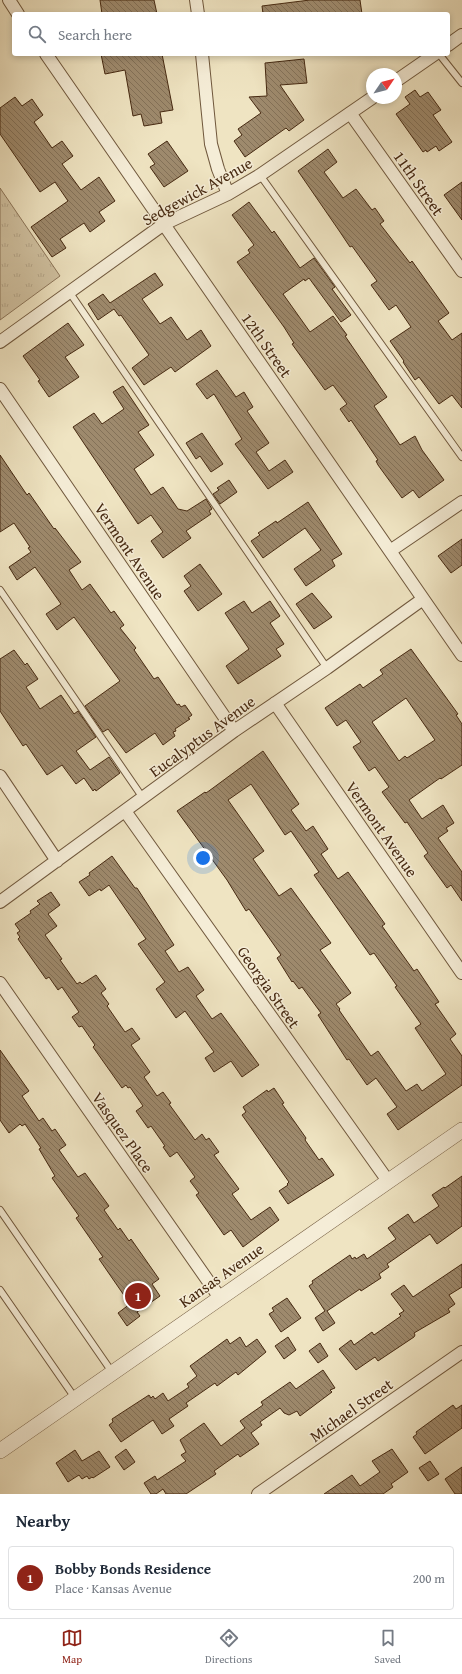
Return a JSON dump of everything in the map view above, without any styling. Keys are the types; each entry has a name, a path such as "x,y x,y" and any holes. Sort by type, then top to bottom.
{"street":[{"path":"9,0 17,12"},
{"path":"196,0 198,12"},
{"path":"450,44 462,35"},
{"name":"12th Street","path":"47,56 462,655"},
{"path":"202,56 211,144 218,169 228,194"},
{"path":"402,77 432,56"},
{"name":"Sedgewick Avenue","path":"0,342 164,224 228,194 260,175 366,102"},
{"name":"11th Street","path":"350,113 462,271"},
{"name":"Vermont Avenue","path":"0,389 234,731"},
{"path":"390,552 462,502"},
{"name":"Eucalyptus Avenue","path":"0,902 234,731 327,668 423,599"},
{"name":"Vermont Avenue","path":"275,703 462,972"},
{"path":"0,776 57,861"},
{"name":"Georgia Street","path":"125,811 388,1181"},
{"name":"Vasquez Place","path":"0,984 220,1298"},
{"name":"Kansas Avenue","path":"0,1451 462,1130"},
{"name":"Michael Street","path":"258,1494 462,1352"}],"lane":[{"path":"441,56 462,83"},
{"path":"260,175 462,457"},
{"path":"70,293 327,668"},
{"path":"0,590 143,798"},
{"path":"0,1210 112,1372"},
{"path":"0,1290 75,1398"}],"green space":[{"path":"0,188 60,276 0,320"}],"building":[{"path":"100,0 154,0 157,12 102,12"},
{"path":"310,0 360,0 362,12 263,12 262,6"},
{"path":"101,56 162,56 173,110 160,112 162,123 144,126 141,114 133,116 125,70 105,74"},
{"path":"304,59 307,83 280,85 304,120 289,131 286,128 245,157 234,141 242,135 238,129 261,113 249,97 267,96 265,63"},
{"path":"415,90 420,97 428,92 441,110 433,115 452,142 439,151 436,146 427,152 426,150 423,152 396,114 410,104 405,97"},
{"path":"15,97 22,106 32,99 43,115 34,122 52,148 62,141 73,156 62,164 81,190 99,177 115,201 99,212 105,221 90,232 84,223 60,239 66,248 52,257 31,227 68,201 55,182 40,192 0,134 0,108"},
{"path":"167,141 188,171 164,187 150,167 155,164 148,154"},
{"path":"328,149 337,162 324,172 343,198 356,189 372,210 375,208 384,221 380,224 410,263 412,261 449,313 438,321 452,340 462,333 462,408 452,395 439,404 419,377 415,380 390,341 411,327 396,305 389,310 371,285 377,281 352,246 350,247 298,171"},
{"path":"462,182 462,220 444,195"},
{"path":"249,202 272,233 274,231 300,268 314,258 335,287 332,289 351,315 341,322 309,278 305,281 304,279 283,294 310,332 333,316 387,397 374,406 400,445 415,436 422,450 444,480 419,498 413,490 402,498 378,465 376,461 378,460 351,420 349,422 340,409 347,404 333,385 325,390 292,344 294,343 284,327 237,262 250,253 248,250 254,245 232,215"},
{"path":"155,273 163,285 142,299 160,324 171,317 187,340 201,330 211,346 175,372 171,367 144,385 132,368 149,355 121,315 119,316 114,309 98,320 88,304 103,294 110,303"},
{"path":"68,323 84,345 65,357 79,377 49,397 38,381 40,380 23,356"},
{"path":"217,370 236,397 244,392 253,407 247,411 269,443 256,452 269,471 285,460 293,472 268,489 235,444 242,439 214,394 207,399 196,384"},
{"path":"123,386 149,425 138,432 154,455 134,469 151,495 163,487 178,509 187,511 206,499 212,509 209,511 211,514 186,531 191,538 163,558 151,541 163,532 151,515 138,524 73,427 94,413 102,424 124,409 113,392"},
{"path":"202,433 223,464 211,472 200,456 196,459 186,443"},
{"path":"0,455 27,495 29,493 54,529 55,528 81,562 69,570 82,590 90,584 111,613 114,611 124,625 120,628 136,648 134,650 154,679 158,677 177,705 179,704 181,707 185,705 192,715 188,718 190,719 175,729 176,731 173,732 175,736 163,745 155,733 126,753 108,729 103,732 85,706 120,681 74,617 57,630 46,614 61,604 35,567 17,580 9,567 31,552 28,548 30,547 14,523 0,532"},
{"path":"229,480 237,492 220,504 213,494 219,490 217,488"},
{"path":"308,502 342,554 332,560 335,566 306,586 294,569 321,550 305,528 263,558 251,541 260,535 258,533 276,521 277,523"},
{"path":"462,539 462,565 451,573 438,556"},
{"path":"200,564 222,594 198,611 184,591 191,586 184,576"},
{"path":"312,593 332,617 314,629 296,604"},
{"path":"244,601 252,613 270,601 280,616 270,623 284,644 276,649 281,656 238,684 226,666 249,649 225,613"},
{"path":"411,649 458,714 456,715 462,724 462,765 441,779 440,778 409,800 422,819 443,805 454,823 446,828 448,831 438,838 462,872 462,901 451,885 447,888 424,856 428,853 407,822 405,823 382,792 389,787 375,767 369,771 353,747 361,742 346,720 337,726 325,708 360,684 363,688 383,674 380,670","holes":["406,698 435,740 407,758 405,756 399,761 372,722"]},
{"path":"14,650 25,665 27,663 38,679 26,687 40,709 61,695 74,714 78,711 96,737 76,751 90,770 109,757 120,773 96,791 95,789 93,791 84,778 76,784 62,765 47,775 26,744 23,746 0,711 0,659"},
{"path":"263,751 299,804 291,810 306,831 313,826 328,849 321,854 338,879 348,872 385,924 382,926 414,971 417,969 439,1002 435,1004 456,1034 450,1039 462,1056 462,1085 398,1130 387,1114 397,1107 376,1078 367,1085 349,1059 347,1060 318,1015 321,1013 302,987 299,989 293,981 292,982 277,958 281,955 249,909 246,911 227,880 177,811 205,792 206,793","holes":["251,784 285,835 291,831 319,872 314,875 370,955 374,953 397,986 395,987 421,1024 415,1028 446,1074 422,1091 417,1084 406,1091 378,1051 371,1056 339,1010 340,1009 336,1004 351,993 320,950 331,943 291,888 279,896 253,859 264,851 228,800"]},
{"path":"112,856 135,888 137,888 174,945 165,951 179,972 188,967 204,990 196,996 212,1019 221,1013 259,1065 242,1077 231,1061 214,1072 205,1058 214,1052 185,1011 176,1018 156,989 165,982 138,944 146,939 109,885 101,891 100,889 89,896 79,882 90,875 89,873"},
{"path":"51,892 60,905 48,914 57,926 45,935 62,959 60,960 77,984 80,982 82,984 96,975 106,989 101,993 109,1004 107,1006 125,1032 132,1028 140,1039 131,1045 150,1072 144,1077 157,1096 163,1092 171,1103 169,1104 195,1140 202,1134 206,1140 209,1138 219,1152 214,1155 239,1189 232,1194 251,1220 270,1207 279,1220 243,1247 231,1230 224,1235 196,1195 199,1193 190,1181 195,1177 177,1152 170,1157 163,1147 165,1146 151,1126 148,1128 136,1111 143,1106 130,1087 128,1088 126,1085 122,1088 93,1047 95,1045 82,1026 79,1027 72,1017 79,1012 62,987 58,990 49,977 46,979 18,939 20,937 17,933 20,931 15,924 31,913 30,911 40,904 37,901"},
{"path":"0,1050 29,1091 22,1096 39,1121 43,1118 52,1131 55,1129 66,1145 59,1150 78,1177 85,1173 109,1206 104,1210 118,1230 120,1228 129,1241 131,1239 159,1279 152,1284 160,1296 137,1312 140,1316 127,1326 118,1313 130,1304 99,1259 103,1257 76,1218 79,1216 52,1178 55,1176 39,1149 41,1148 25,1124 22,1126 20,1124 9,1133 0,1120"},
{"path":"274,1088 284,1103 282,1104 306,1138 305,1140 319,1160 322,1158 334,1175 288,1204 279,1191 288,1185 287,1184 289,1182 242,1115 246,1112 243,1107 267,1090 268,1092"},
{"path":"462,1176 462,1226 437,1244 430,1234 387,1264 389,1267 379,1274 381,1278 361,1291 360,1289 327,1311 335,1323 323,1331 315,1318 325,1311 309,1286 313,1283 312,1281 350,1255 352,1259 355,1257 356,1259 364,1254 367,1259 396,1239 388,1228 408,1214 414,1223 439,1206 432,1195"},
{"path":"462,1264 462,1287 449,1295 455,1304 448,1309 450,1312 414,1333 414,1337 378,1361 375,1357 356,1370 339,1349 351,1340 354,1345 372,1332 374,1335 401,1316 399,1314 404,1311 391,1294 404,1285 413,1297"},
{"path":"287,1298 301,1318 281,1332 269,1314 274,1311 272,1308"},
{"path":"240,1337 246,1347 257,1339 266,1352 238,1375 236,1372 217,1386 215,1383 186,1403 188,1406 169,1419 174,1426 162,1434 153,1420 121,1442 109,1425 113,1422 112,1419 149,1395 151,1398 153,1396 155,1399 163,1393 168,1401 189,1387 187,1384 197,1376 190,1366 227,1339 230,1344"},
{"path":"288,1337 296,1350 284,1359 275,1346"},
{"path":"320,1343 328,1356 318,1363 309,1351"},
{"path":"323,1370 335,1388 330,1390 332,1392 300,1416 297,1411 289,1415 284,1413 280,1408 260,1422 262,1425 251,1433 259,1444 240,1457 238,1454 214,1471 216,1474 186,1494 166,1494 163,1489 156,1494 151,1494 144,1483 155,1476 157,1480 186,1461 181,1455 186,1452 180,1440 204,1423 221,1446 245,1428 240,1421 263,1405 261,1402 290,1382 296,1389"},
{"path":"453,1405 456,1409 462,1405 462,1428 425,1454 413,1437 417,1434 416,1432"},
{"path":"126,1449 135,1462 124,1470 115,1457"},
{"path":"392,1449 408,1472 391,1484 393,1487 383,1494 324,1494 352,1475 360,1486 380,1472 372,1461"},
{"path":"75,1450 82,1461 99,1451 110,1467 93,1478 92,1477 89,1479 87,1476 82,1479 79,1475 68,1482 56,1463"},
{"path":"430,1461 439,1474 428,1481 419,1468"},
{"path":"462,1467 462,1494 455,1494 445,1479"}],"place":[{"name":"Bobby Bonds Residence","path":"138,1296"}]}
